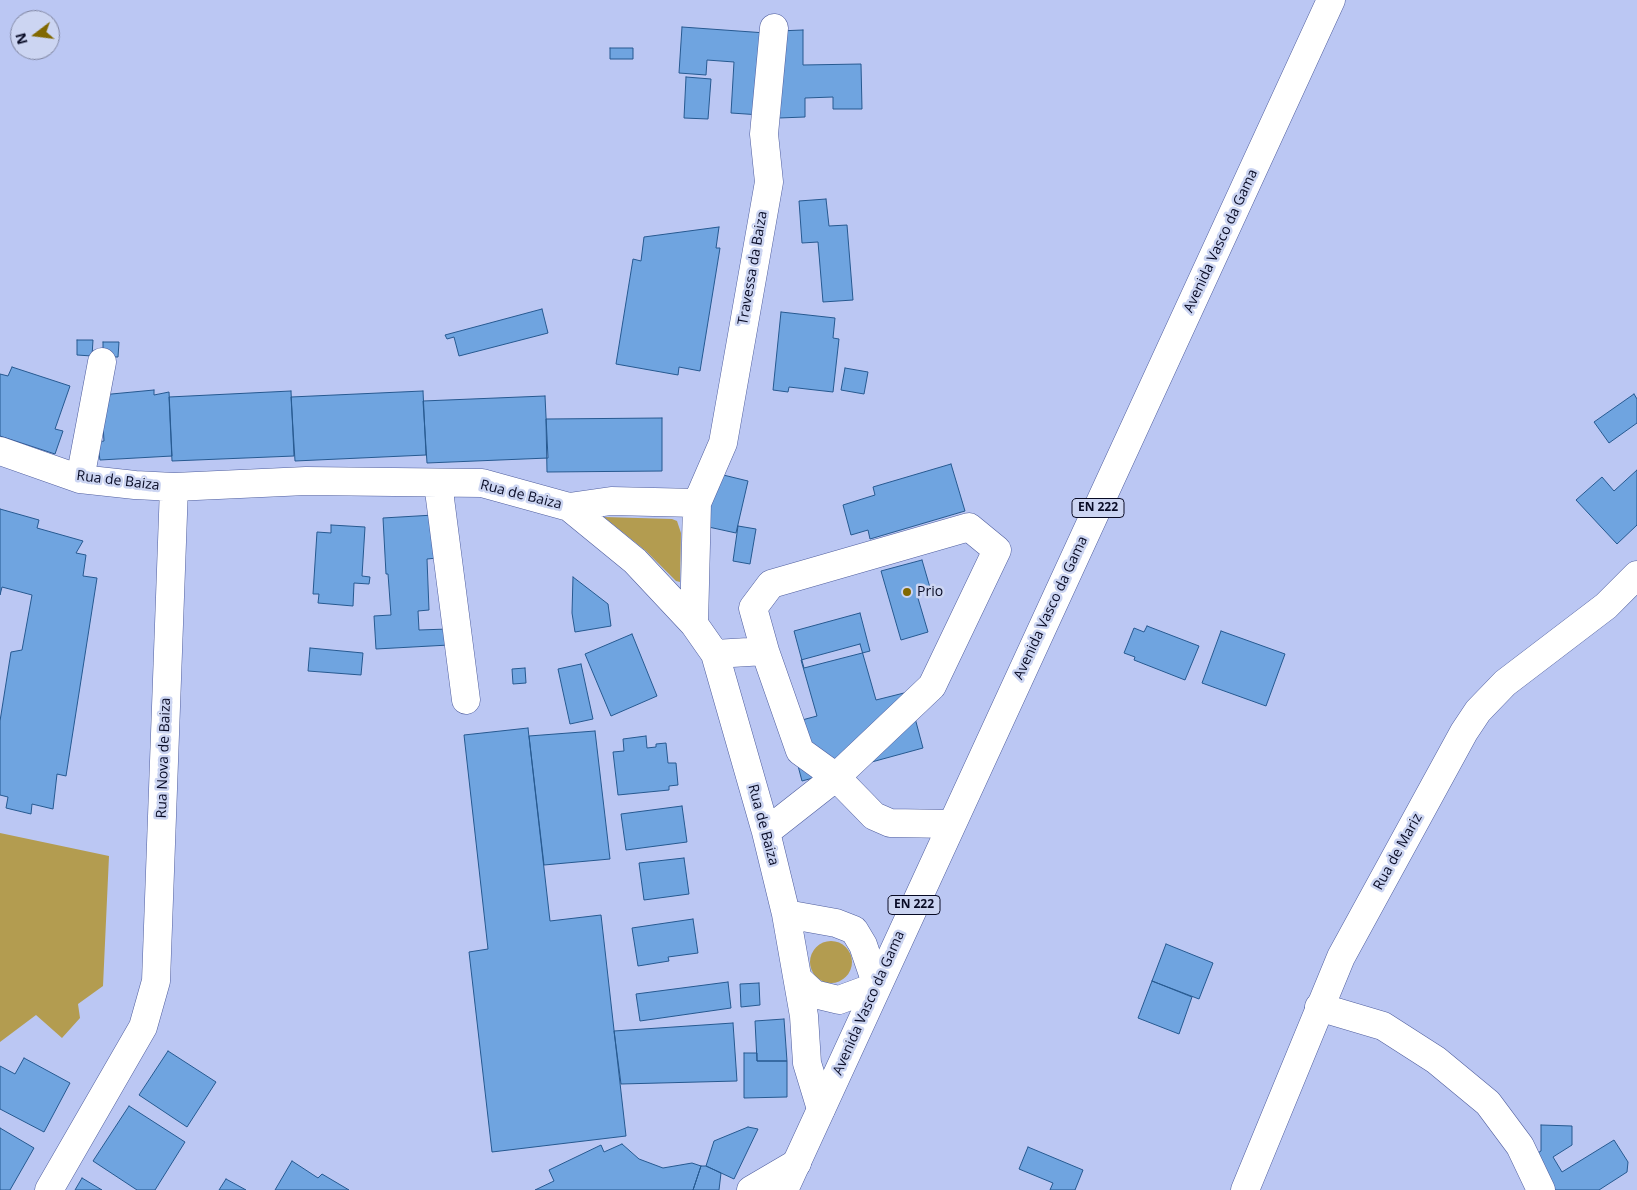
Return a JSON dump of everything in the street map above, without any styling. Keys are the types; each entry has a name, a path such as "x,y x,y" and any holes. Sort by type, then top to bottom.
{"street":[{"name":"Avenida Vasco da Gama","path":"784,1190 1331,0"},
{"name":"Travessa da Baiza","path":"694,624 698,503 723,443 769,182 764,134 774,28"},
{"path":"80,479 102,362"},
{"name":"Rua de Baiza","path":"0,451 80,479 174,487 306,480 482,483 569,507 635,561 694,624 715,654 766,832 786,914 798,979 807,1062 821,1109"},
{"path":"438,483 466,700"},
{"name":"Rua Nova de Baiza","path":"49,1190 143,1027 156,981 174,487"},
{"path":"569,507 611,501 698,503"},
{"path":"766,832 836,777 932,686 997,550 970,527 772,584 753,608 765,651 800,751 836,777 874,816 890,823 951,824"},
{"name":"Rua de Mariz","path":"1246,1190 1341,957 1464,732 1478,711 1504,683 1606,606 1637,575"},
{"path":"715,654 765,651"},
{"path":"786,914 836,923 854,930 863,945 877,986 839,1000 814,994 798,979"},
{"path":"1319,1007 1383,1026 1436,1060 1488,1103 1520,1146 1541,1190"},
{"path":"752,1190 797,1163"},
{"path":"797,1163 797,1190"}],"shaded area":[{"path":"604,517 672,519 677,521 681,533 680,582 676,581 646,551"},
{"path":"0,833 109,856 103,986 78,1004 80,1018 62,1038 36,1015 0,1042"},
{"path":"827,941 835,941 846,947 852,962 846,977 835,983 827,983 816,977 810,966 810,958 816,947"}],"building":[{"path":"682,27 766,33 761,115 731,113 734,62 707,60 706,75 679,73"},
{"path":"803,30 803,65 861,64 862,109 833,109 833,97 805,98 805,117 779,118 778,31"},
{"path":"610,48 633,48 633,59 610,59"},
{"path":"686,77 711,79 708,119 684,118"},
{"path":"826,199 829,226 847,225 853,300 823,302 818,242 802,243 799,201"},
{"path":"719,227 716,248 720,248 700,371 679,367 678,375 616,364 633,259 641,261 644,237"},
{"path":"542,309 548,333 459,356 454,337 447,339 445,335"},
{"path":"781,312 835,318 833,338 839,339 833,392 789,387 788,392 773,390"},
{"path":"77,340 93,340 92,356 77,355"},
{"path":"103,342 119,342 118,357 103,357"},
{"path":"12,367 70,386 55,429 63,431 55,454 0,436 0,374 8,376"},
{"path":"845,368 868,372 864,394 841,390"},
{"path":"154,390 154,395 169,392 172,456 100,460 97,442 104,441 101,395"},
{"path":"291,391 294,456 172,461 169,397"},
{"path":"423,391 426,455 295,461 291,397"},
{"path":"1634,394 1637,399 1637,423 1609,443 1594,422"},
{"path":"545,396 548,458 427,463 423,401"},
{"path":"662,418 662,471 547,472 546,419"},
{"path":"951,464 965,511 870,539 868,530 851,535 843,505 875,495 873,487"},
{"path":"1637,470 1637,525 1617,544 1576,500 1602,477 1614,491"},
{"path":"715,473 748,481 736,533 704,526"},
{"path":"0,509 39,520 37,528 83,541 76,553 86,555 83,576 97,578 66,776 57,774 53,809 32,804 31,814 6,808 8,797 0,795 0,721 11,652 22,650 32,595 2,587 0,595"},
{"path":"434,515 437,558 427,559 429,610 418,611 419,630 448,629 449,645 376,649 374,616 391,615 388,574 386,574 383,518"},
{"path":"331,525 365,527 362,576 370,577 369,584 354,583 353,606 318,603 319,594 313,594 317,532 331,533"},
{"path":"738,526 756,529 750,564 733,561"},
{"path":"922,560 931,591 917,595 928,632 901,640 881,571"},
{"path":"573,577 608,604 611,626 575,632 572,613"},
{"path":"860,613 870,651 804,668 794,631"},
{"path":"1147,626 1199,646 1185,680 1134,660 1135,657 1124,653 1134,628 1144,632"},
{"path":"1221,631 1285,654 1266,706 1202,683"},
{"path":"632,634 657,696 611,716 585,654"},
{"path":"860,644 876,700 908,692 923,748 802,781 787,724 817,716 801,660"},
{"path":"310,648 363,653 361,675 308,671"},
{"path":"581,664 593,719 570,724 558,669"},
{"path":"525,668 526,683 513,684 512,669"},
{"path":"528,728 550,921 601,915 626,1136 492,1152 469,952 488,949 464,735"},
{"path":"595,731 610,859 544,865 529,736"},
{"path":"646,736 647,748 656,747 656,744 666,743 668,763 676,763 678,785 669,786 669,790 618,795 613,752 624,751 623,739"},
{"path":"682,806 687,842 626,850 621,814"},
{"path":"684,858 689,894 644,900 639,863"},
{"path":"693,919 698,953 668,957 669,961 638,966 632,928"},
{"path":"1166,944 1213,963 1199,999 1152,981"},
{"path":"1152,981 1192,997 1179,1034 1138,1018"},
{"path":"728,982 731,1008 640,1021 636,994"},
{"path":"759,983 760,1005 741,1007 740,984"},
{"path":"784,1019 787,1061 757,1061 755,1021"},
{"path":"733,1023 737,1081 621,1084 614,1031"},
{"path":"168,1051 216,1082 187,1127 139,1095"},
{"path":"744,1053 757,1053 757,1061 787,1061 787,1097 744,1098"},
{"path":"24,1058 70,1083 44,1132 0,1109 0,1066 15,1074"},
{"path":"129,1106 185,1142 155,1190 137,1190 93,1161"},
{"path":"1541,1125 1572,1126 1572,1145 1553,1157 1562,1172 1614,1140 1628,1162 1627,1172 1599,1190 1550,1190 1530,1158 1541,1151"},
{"path":"748,1127 758,1129 734,1179 706,1166 714,1141"},
{"path":"0,1128 34,1148 10,1190 0,1190"},
{"path":"622,1144 639,1159 663,1168 692,1163 701,1166 693,1190 535,1190 554,1181 549,1170 601,1145 604,1152"},
{"path":"1028,1147 1083,1170 1075,1190 1050,1190 1053,1183 1019,1169"},
{"path":"292,1161 318,1178 322,1174 349,1190 275,1190"},
{"path":"701,1166 706,1166 721,1173 719,1190 693,1190"},
{"path":"82,1178 102,1190 75,1190"},
{"path":"226,1179 246,1190 219,1190"}],"place":[{"name":"Prio","path":"907,592"}]}
